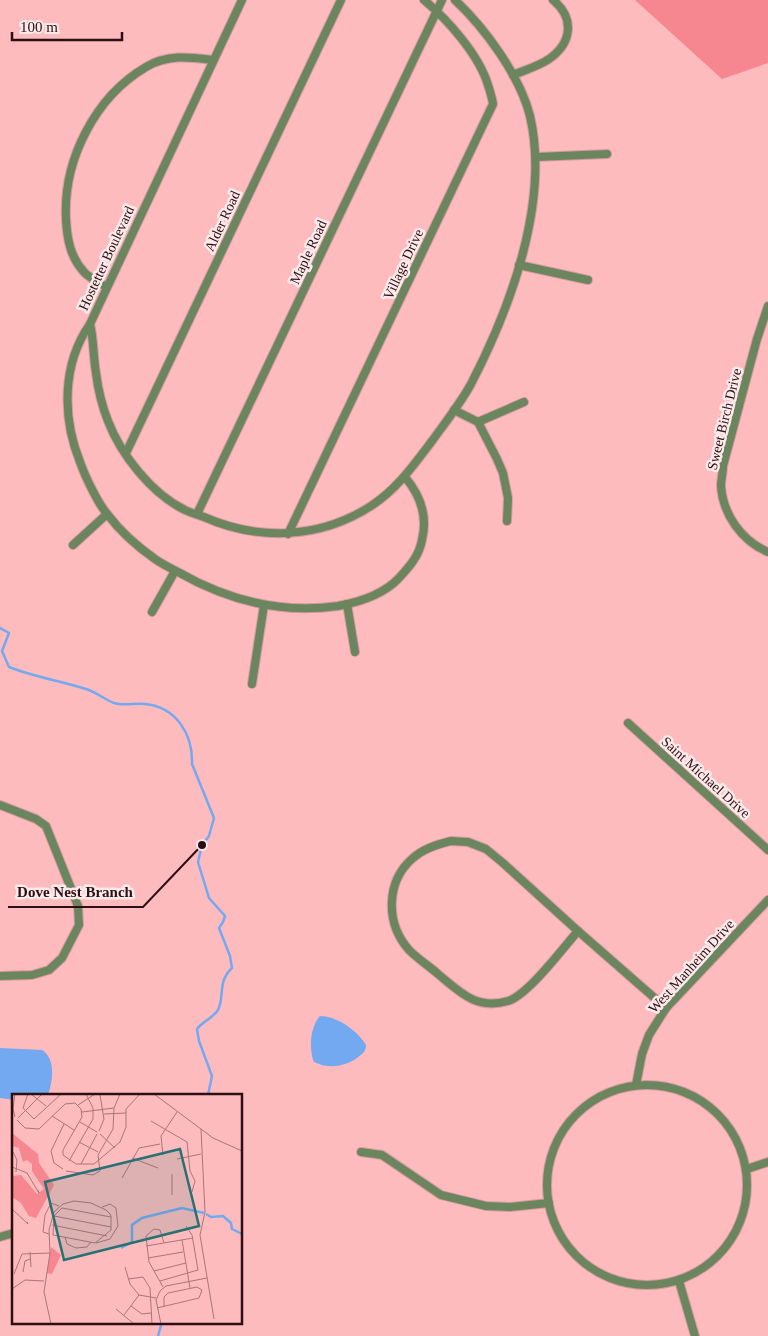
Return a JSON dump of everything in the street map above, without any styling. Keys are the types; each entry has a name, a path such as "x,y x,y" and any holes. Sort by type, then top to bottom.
{"street":[{"name":"Hostetter Boulevard","path":"242,0 90,324 94,342 96,374 104,407 116,438 140,474 178,505 224,526 249,532 288,534 323,528 345,520 372,506 405,478 470,385 495,336 519,265 528,230 536,157 530,114 513,75 488,36 456,0"},
{"name":"Alder Road","path":"126,453 341,0"},
{"name":"Village Drive","path":"288,534 493,104 488,84 477,61 437,10 424,0"},
{"name":"Maple Road","path":"197,514 442,0"},
{"path":"513,75 549,60 560,48 567,35 569,24 565,12 554,0"},
{"path":"106,287 84,272 68,246 65,203 69,179 82,140 102,107 114,93 128,79 147,66 165,59 181,56 213,60"},
{"path":"536,157 607,154"},
{"path":"519,265 588,280"},
{"name":"Sweet Birch Drive","path":"768,306 756,339 723,466 721,486 724,503 733,522 746,538 768,552"},
{"path":"90,324 81,337 74,354 67,390 67,410 76,454 85,476 107,514 143,550 156,560 194,581 218,592 264,605 290,608 326,607 369,598 392,586 419,553 424,532 424,516 420,499 414,487 405,478"},
{"path":"478,422 524,402"},
{"path":"454,410 478,422 497,458 503,473 508,498 507,521"},
{"path":"72,545 107,514"},
{"path":"152,612 176,571"},
{"path":"347,604 355,652"},
{"path":"252,684 264,605"},
{"name":"Saint Michael Drive","path":"628,723 768,850"},
{"path":"0,805 36,819 46,826 78,906 79,925 62,958 49,970 32,975 0,976"},
{"path":"578,931 525,990 510,1000 493,1004 479,1003 464,996 409,949 396,925 391,900 395,884 402,871 414,857 436,845 451,841 468,842 486,849 666,1008"},
{"name":"West Manheim Drive","path":"636,1085 642,1054 649,1035 666,1008 768,900"},
{"path":"636,1085 674,1088 692,1095 708,1105 734,1133 742,1150 747,1168 745,1209 738,1228 728,1246 714,1261 698,1273 680,1281 654,1286 628,1284 612,1280 582,1262 565,1243 553,1220 548,1203 549,1167 554,1149 562,1133 573,1118 594,1101 618,1089 636,1085"},
{"path":"361,1152 382,1155 441,1195 486,1206 510,1207 548,1203"},
{"path":"747,1168 768,1162"},
{"path":"680,1281 695,1336"}],"shaded area":[{"path":"635,0 768,0 768,63 722,79"}],"water":[{"path":"320,1016 340,1021 358,1035 366,1045 363,1053 352,1061 336,1066 325,1066 314,1062 311,1051 311,1038 314,1026"},
{"path":"0,1048 42,1050 50,1059 52,1071 48,1094 12,1094 12,1100 0,1098"}],"waterway":[{"path":"0,628 9,633 2,651 9,667 28,674 86,689 114,703 156,706 174,716 186,733 192,753 192,764 214,818 209,836 202,845 198,862 209,898 225,916 219,928 230,956 232,968 224,978 218,1010 197,1029 199,1041 212,1076 208,1094"},
{"path":"158,1336 161,1324"}],"place":[{"name":"Dove Nest Branch","path":"202,845"}]}
